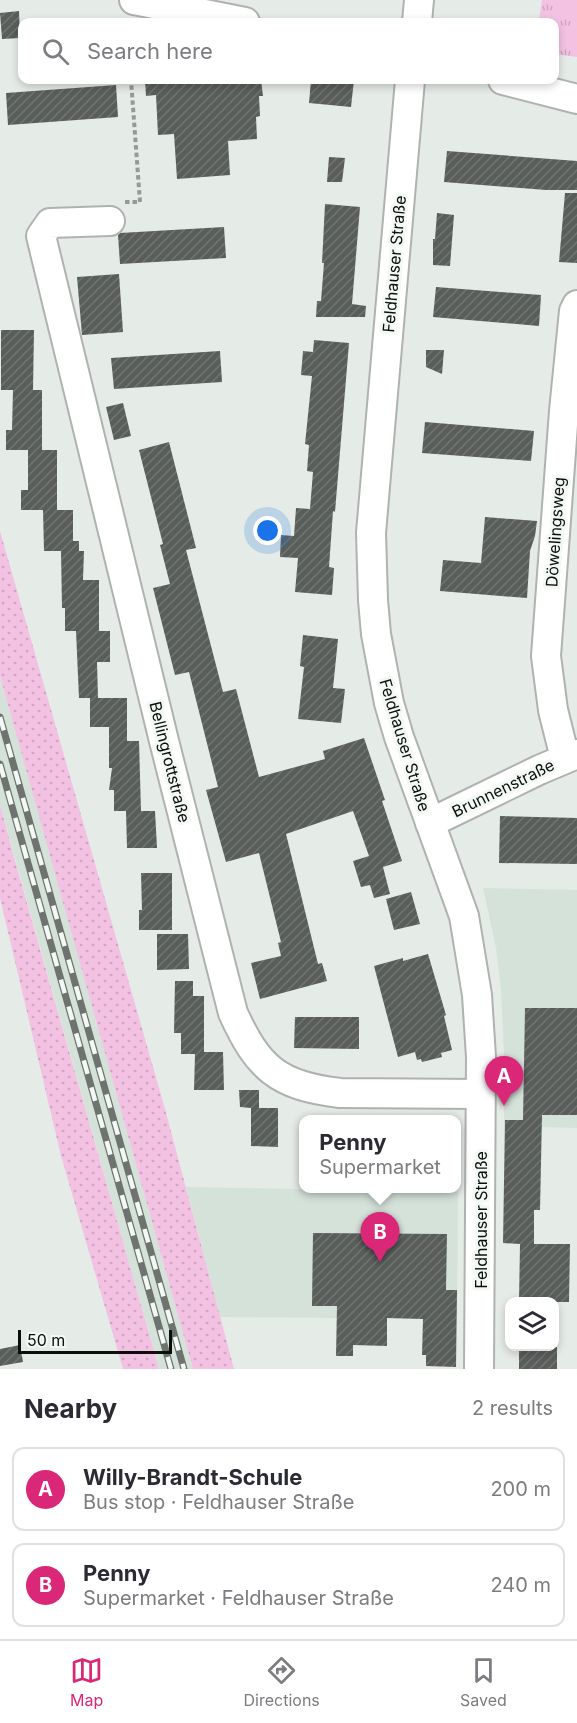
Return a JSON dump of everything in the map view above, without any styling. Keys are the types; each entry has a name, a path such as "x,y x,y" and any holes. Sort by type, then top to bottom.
{"street":[{"path":"134,0 225,18"},
{"path":"417,18 419,0"},
{"name":"Feldhauser Straße","path":"410,84 380,418 371,533 371,567 376,634 389,704 464,916 477,995 480,1094 479,1369"},
{"path":"519,84 577,99"},
{"name":"Bellingrottstraße","path":"115,212 50,223 40,236 234,1013 257,1058 267,1067 299,1084 339,1093 480,1094"},
{"name":"Döwelingsweg","path":"571,756 553,710 546,656 565,400 574,311 577,305"},
{"name":"Brunnenstraße","path":"430,824 571,756"}],"path":[{"path":"115,212 140,202 131,84"}],"shaded area":[{"path":"0,676 193,1369 159,1369 0,805"},
{"path":"483,888 577,890 577,1128 504,1126 501,991 496,948"},
{"path":"186,1187 299,1189 299,1193 458,1193 457,1319 220,1317"}],"green space":[{"path":"542,0 577,0 577,57 559,55 559,18 539,18"},
{"path":"0,531 165,1109 234,1369 193,1369 0,676"},
{"path":"0,805 159,1369 123,1369 61,1156 0,898"}],"building":[{"path":"19,11 18,38 2,39 0,13"},
{"path":"145,84 262,84 263,96 259,96 260,116 256,117 257,139 228,141 230,175 177,179 174,134 158,135 156,95 146,96"},
{"path":"311,84 354,84 351,107 309,103"},
{"path":"116,85 118,117 8,125 6,93"},
{"path":"447,151 577,161 577,190 546,190 444,182"},
{"path":"329,157 345,158 342,182 327,182"},
{"path":"565,193 577,193 577,263 559,262"},
{"path":"325,204 360,207 352,304 366,306 365,317 316,317 317,301 321,301"},
{"path":"437,213 454,215 450,266 433,265 433,239 435,239"},
{"path":"224,227 226,258 120,264 118,235 120,233"},
{"path":"119,274 123,332 82,335 77,277"},
{"path":"436,287 541,295 539,326 433,317"},
{"path":"1,330 34,330 33,390 42,390 42,450 6,450 6,430 12,430 13,390 1,390"},
{"path":"314,340 349,343 329,567 334,568 332,595 295,592 298,558 280,557 281,535 294,536 296,508 310,509 313,472 307,471 309,445 305,444 312,376 301,375 303,351 313,352"},
{"path":"426,350 444,350 442,374 426,367"},
{"path":"220,351 222,382 114,389 111,358"},
{"path":"123,403 131,436 114,440 106,407"},
{"path":"425,422 534,431 531,461 422,453"},
{"path":"169,442 196,548 186,550 223,692 236,689 259,777 325,759 323,751 364,738 402,861 383,867 390,894 374,898 370,885 361,887 353,861 369,856 353,811 286,834 318,964 322,963 327,981 260,999 251,963 281,956 278,943 281,942 259,853 226,862 206,790 218,787 189,672 175,675 153,588 170,584 160,545 163,544 139,450"},
{"path":"28,450 57,450 57,510 73,510 73,541 79,541 79,551 84,551 83,580 99,580 99,631 110,631 110,662 97,662 98,698 127,698 127,741 139,741 141,811 155,811 157,848 127,848 126,811 114,811 114,790 109,790 112,768 109,768 109,727 90,727 90,698 79,698 76,631 65,631 65,608 62,608 61,551 44,551 43,510 21,510 21,490 28,490"},
{"path":"485,517 537,521 530,551 527,598 440,591 443,560 481,563"},
{"path":"303,635 338,639 333,688 345,689 341,723 298,719 304,667 300,666"},
{"path":"500,816 577,818 577,864 499,863"},
{"path":"141,873 172,873 172,930 139,930 139,910 142,910"},
{"path":"411,892 420,924 394,930 386,899"},
{"path":"157,934 188,934 189,969 157,970"},
{"path":"428,954 446,1015 444,1016 452,1050 441,1053 442,1057 422,1062 421,1059 417,1060 415,1052 398,1057 374,966"},
{"path":"175,981 193,981 193,996 204,996 204,1052 223,1052 224,1090 194,1090 195,1054 181,1054 181,1033 174,1033"},
{"path":"525,1008 577,1008 577,1115 542,1115 540,1210 534,1210 534,1244 570,1244 569,1302 559,1302 559,1297 519,1297 520,1244 503,1243 505,1120 523,1120"},
{"path":"295,1017 359,1017 359,1049 294,1048"},
{"path":"239,1090 259,1090 259,1108 278,1108 278,1147 251,1146 251,1108 240,1107"},
{"path":"313,1233 447,1234 446,1290 457,1290 456,1367 426,1366 426,1355 422,1355 423,1319 387,1318 387,1346 353,1345 353,1356 336,1356 337,1306 312,1306"},
{"path":"20,1345 23,1362 0,1366 0,1349"},
{"path":"519,1351 557,1351 557,1369 519,1369"}],"railway":[{"path":"0,717 184,1369"},
{"path":"0,764 171,1369"}],"place":[{"name":"Willy-Brandt-Schule","path":"504,1106"},
{"name":"Penny","path":"380,1262"}]}
